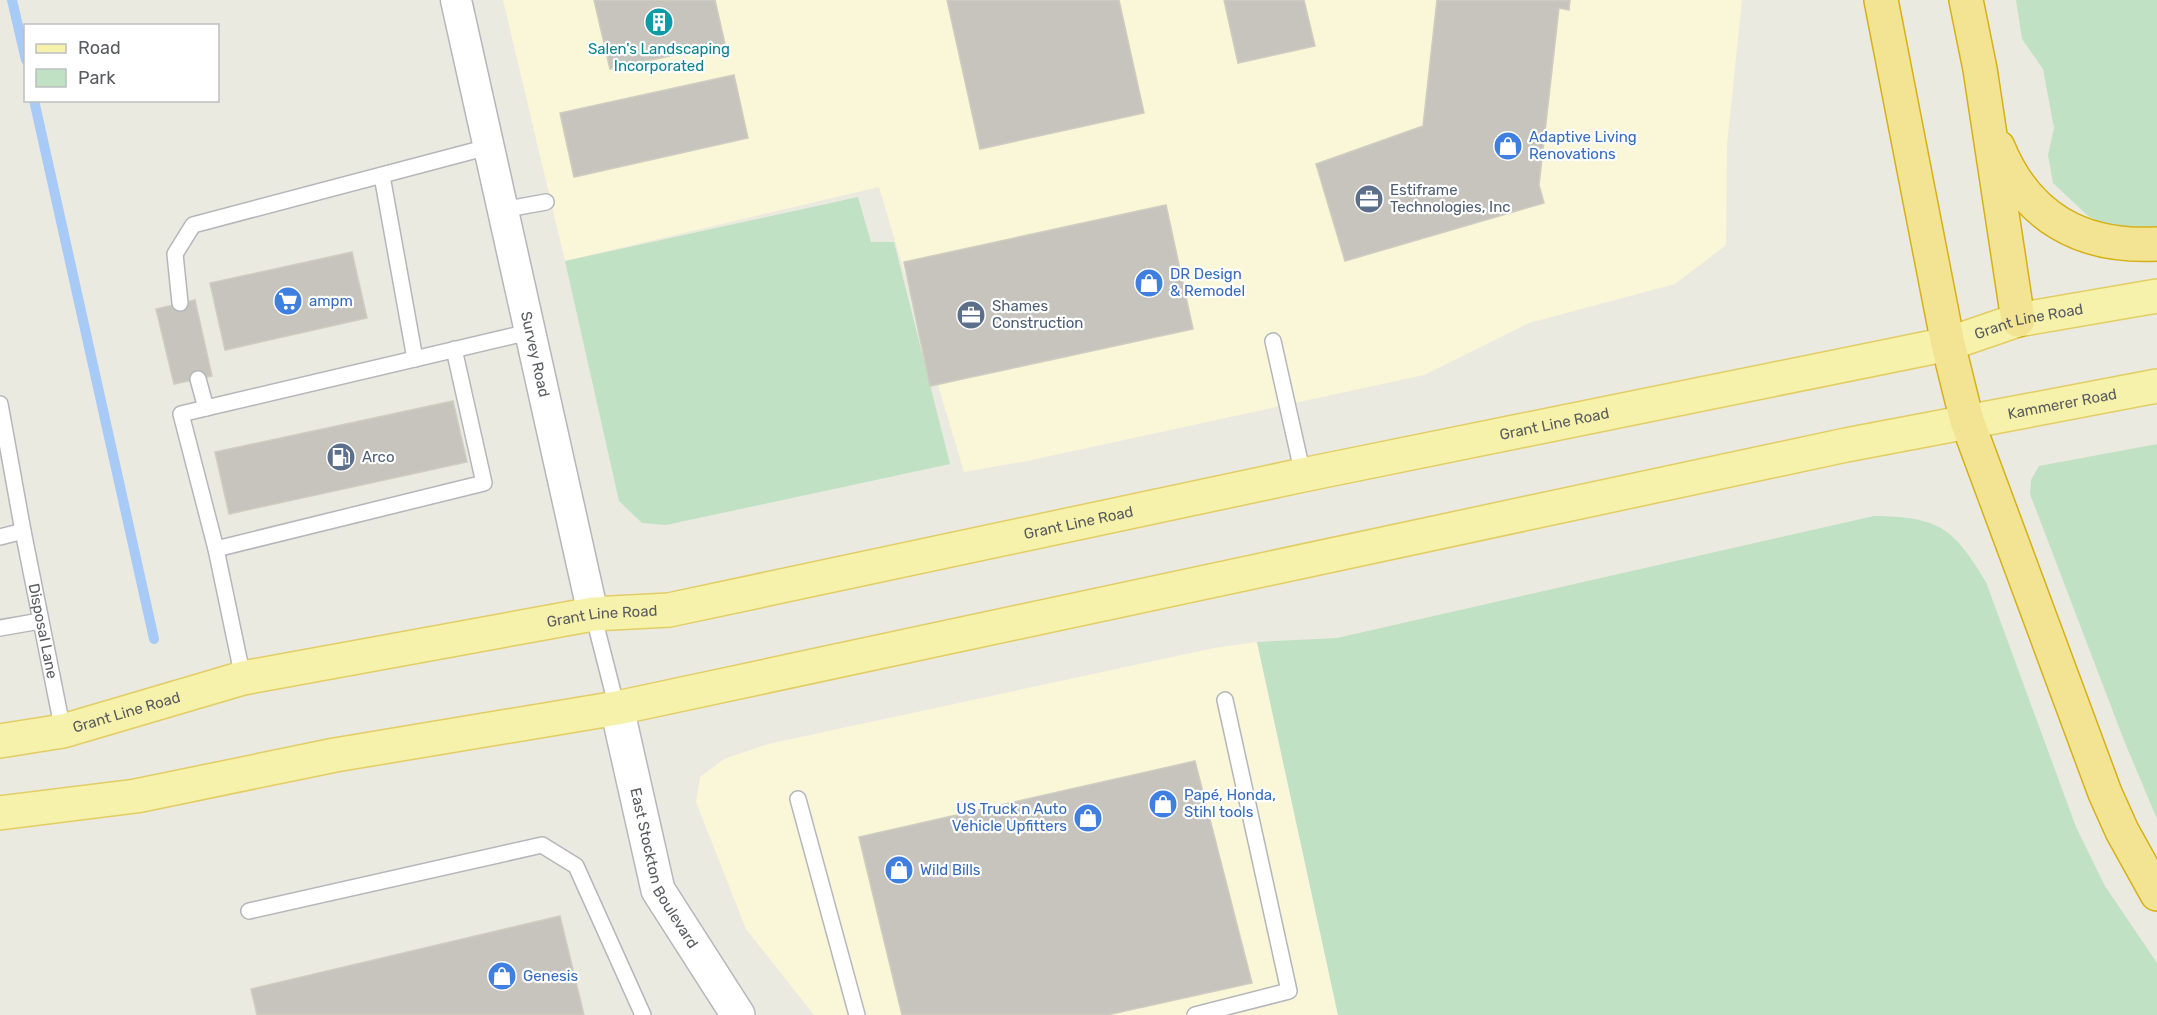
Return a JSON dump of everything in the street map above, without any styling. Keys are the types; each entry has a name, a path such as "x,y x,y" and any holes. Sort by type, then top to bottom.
{"highway":[{"path":"1881,0 1948,344 1967,421 2105,793 2122,831 2157,894"},
{"path":"1966,0 2018,320"},
{"path":"1984,102 1990,128 2013,176 2028,197 2046,215 2089,238 2112,244 2157,244"}],"main road":[{"name":"Grant Line Road","path":"0,741 63,731 243,678 593,614 669,610 1303,475 1948,344 2018,320 2157,296"},
{"name":"Kammerer Road","path":"1967,421 2157,386"},
{"path":"0,813 136,796 335,754 617,708 1967,421"},
{"name":"East Stockton Boulevard","path":"617,708 658,890 738,1015"}],"street":[{"name":"Survey Road","path":"458,0 488,147 593,614"}],"lane":[{"path":"180,303 175,254 193,225 488,147"},
{"path":"382,176 415,359"},
{"path":"502,210 546,202"},
{"path":"243,678 216,549 181,414 529,332"},
{"path":"1273,341 1303,475"},
{"path":"216,549 484,483 454,349"},
{"path":"198,379 206,408"},
{"name":"Disposal Lane","path":"0,404 63,731"},
{"path":"0,537 23,531"},
{"name":"Survey Road","path":"593,614 617,708"},
{"path":"0,628 40,621"},
{"path":"1195,1015 1288,991 1225,700"},
{"path":"798,799 856,1015"},
{"path":"249,911 542,845 576,866 643,1015"}],"shaded area":[{"path":"503,0 1742,0 1727,145 1726,245 1675,284 1529,323 1424,375 1027,461 964,472 879,187 565,261"},
{"path":"1257,642 1338,1015 814,1015 746,929 696,802 700,777 724,759 768,744 1214,648"}],"green space":[{"path":"2016,0 2157,0 2157,227 2145,230 2109,227 2088,216 2053,183 2048,155 2054,128 2043,69 2022,39"},
{"path":"858,197 871,242 894,242 950,464 666,525 642,523 619,501 565,261"},
{"path":"2157,444 2157,819 2125,743 2030,494 2031,480 2039,466"},
{"path":"1874,516 1914,519 1942,529 1964,549 1986,582 2076,827 2105,886 2157,963 2157,1015 1338,1015 1257,642 1337,638"}],"building":[{"name":"Salen's Landscaping Incorporated","path":"594,0 715,0 725,44 610,69"},
{"path":"947,0 1119,0 1144,113 980,149"},
{"path":"1224,0 1304,0 1315,46 1238,63"},
{"path":"1437,0 1570,0 1569,10 1559,8 1539,185 1544,203 1345,261 1316,164 1423,126"},
{"path":"734,75 748,138 574,177 560,113"},
{"path":"1166,205 1193,329 930,386 904,262"},
{"name":"ampm","path":"352,252 367,318 225,350 210,283"},
{"path":"195,300 212,376 174,384 156,309"},
{"name":"Arco","path":"453,401 467,462 229,514 215,452"},
{"path":"1195,761 1252,983 1107,1015 902,1015 859,837"},
{"path":"560,916 584,1015 257,1015 251,989"}],"waterway":[{"path":"12,0 24,51"},
{"path":"34,102 154,639"}],"place":[{"name":"Salen's Landscaping Incorporated","path":"659,22"},
{"name":"Adaptive Living Renovations","path":"1508,146"},
{"name":"Estiframe Technologies, Inc","path":"1369,199"},
{"name":"DR Design & Remodel","path":"1149,283"},
{"name":"ampm","path":"288,301"},
{"name":"Shames Construction","path":"971,315"},
{"name":"Arco","path":"341,457"},
{"name":"Papé, Honda, Stihl tools","path":"1163,804"},
{"name":"US Truck n Auto Vehicle Upfitters","path":"1088,818"},
{"name":"Wild Bills","path":"899,870"},
{"name":"Genesis","path":"502,976"}]}
